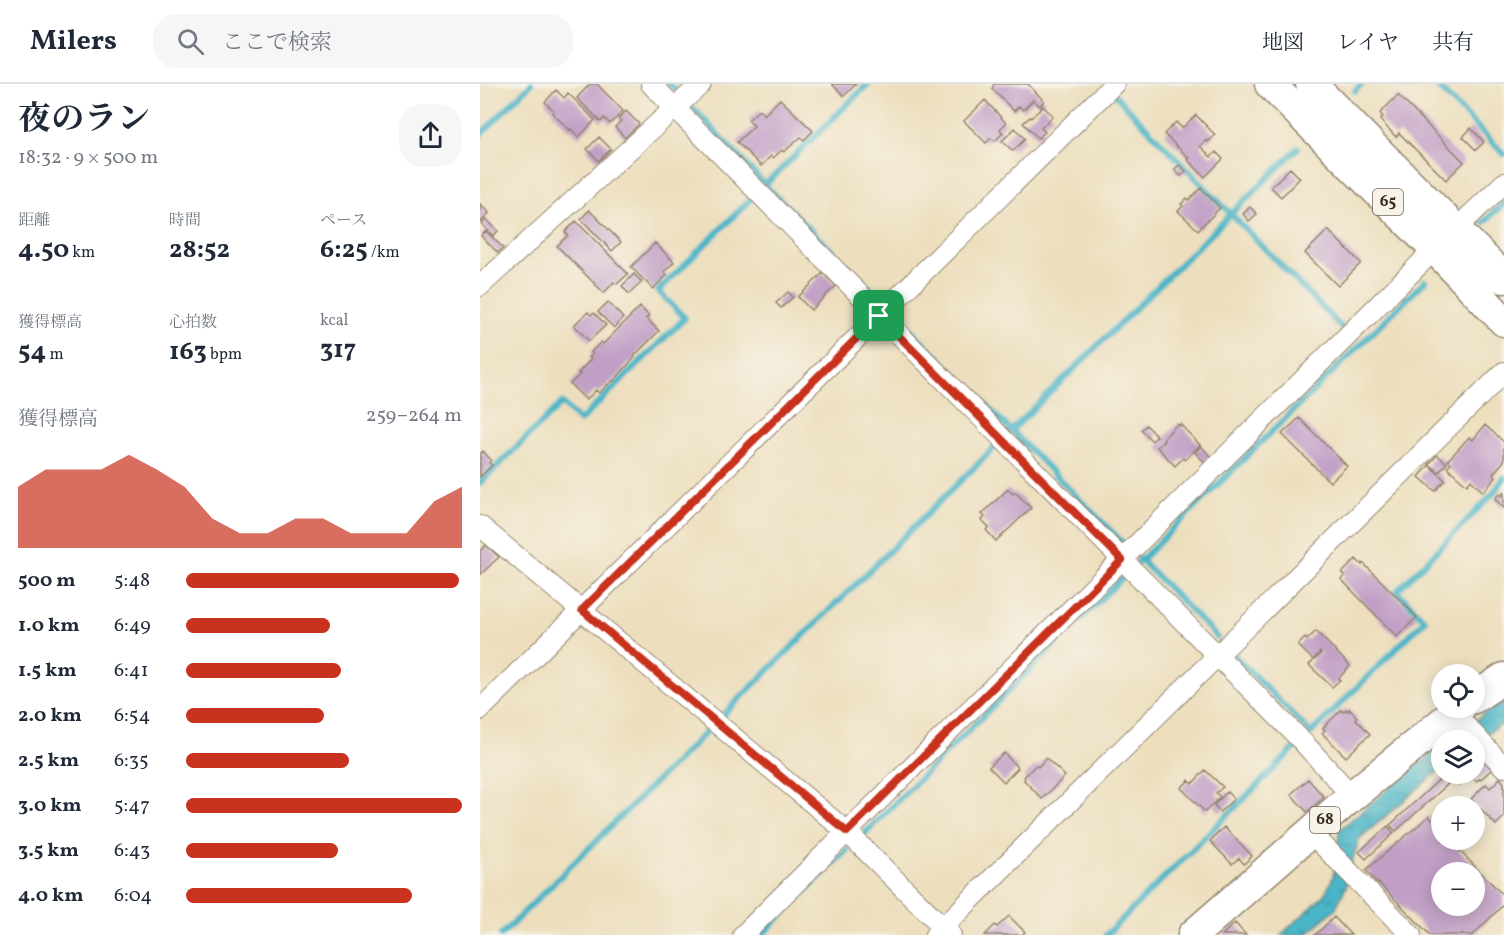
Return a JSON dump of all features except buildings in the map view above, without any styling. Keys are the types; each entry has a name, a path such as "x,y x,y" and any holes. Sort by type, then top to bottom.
{"main road":[{"name":"65","path":"1270,84 1445,239 1504,278"},
{"name":"65","path":"1311,84 1445,239 1504,321"},
{"name":"68","path":"1485,694 1504,678"},
{"name":"68","path":"1193,935 1352,796 1455,718"}],"street":[{"path":"651,84 1303,742 1352,796"},
{"path":"480,286 701,84"},
{"path":"480,711 1114,84"},
{"path":"743,935 1504,183"},
{"path":"480,526 847,832 943,932 1504,372"},
{"path":"1468,718 1480,741 1504,766"},
{"path":"1310,832 1411,935"}],"water":[{"path":"1504,700 1504,723 1485,734 1485,730 1462,730 1479,718 1485,718 1485,713"},
{"path":"1431,753 1431,778 1359,839 1346,887 1335,909 1306,935 1281,935 1327,890 1336,865 1339,830"}],"waterway":[{"path":"480,135 531,84"},
{"path":"669,84 675,89"},
{"path":"765,185 868,84"},
{"path":"1355,91 1362,84"},
{"path":"1435,84 1504,154"},
{"path":"1116,96 1345,331"},
{"path":"694,109 765,185 880,299"},
{"path":"1011,431 1298,148"},
{"path":"480,483 562,403 580,421 685,318 658,291 750,200"},
{"path":"1484,222 1504,203"},
{"path":"1138,563 1425,281"},
{"path":"895,314 1124,544"},
{"path":"723,715 995,447"},
{"path":"1309,735 1425,620 1397,591 1492,495 1504,478"},
{"path":"1139,558 1217,637"},
{"path":"864,834 1124,576"},
{"path":"1235,656 1311,733"},
{"path":"501,935 706,732"},
{"path":"1106,935 1295,748"},
{"path":"762,935 847,850"}],"route":[{"path":"879,316 1122,560 847,832 582,610 879,316"}]}
